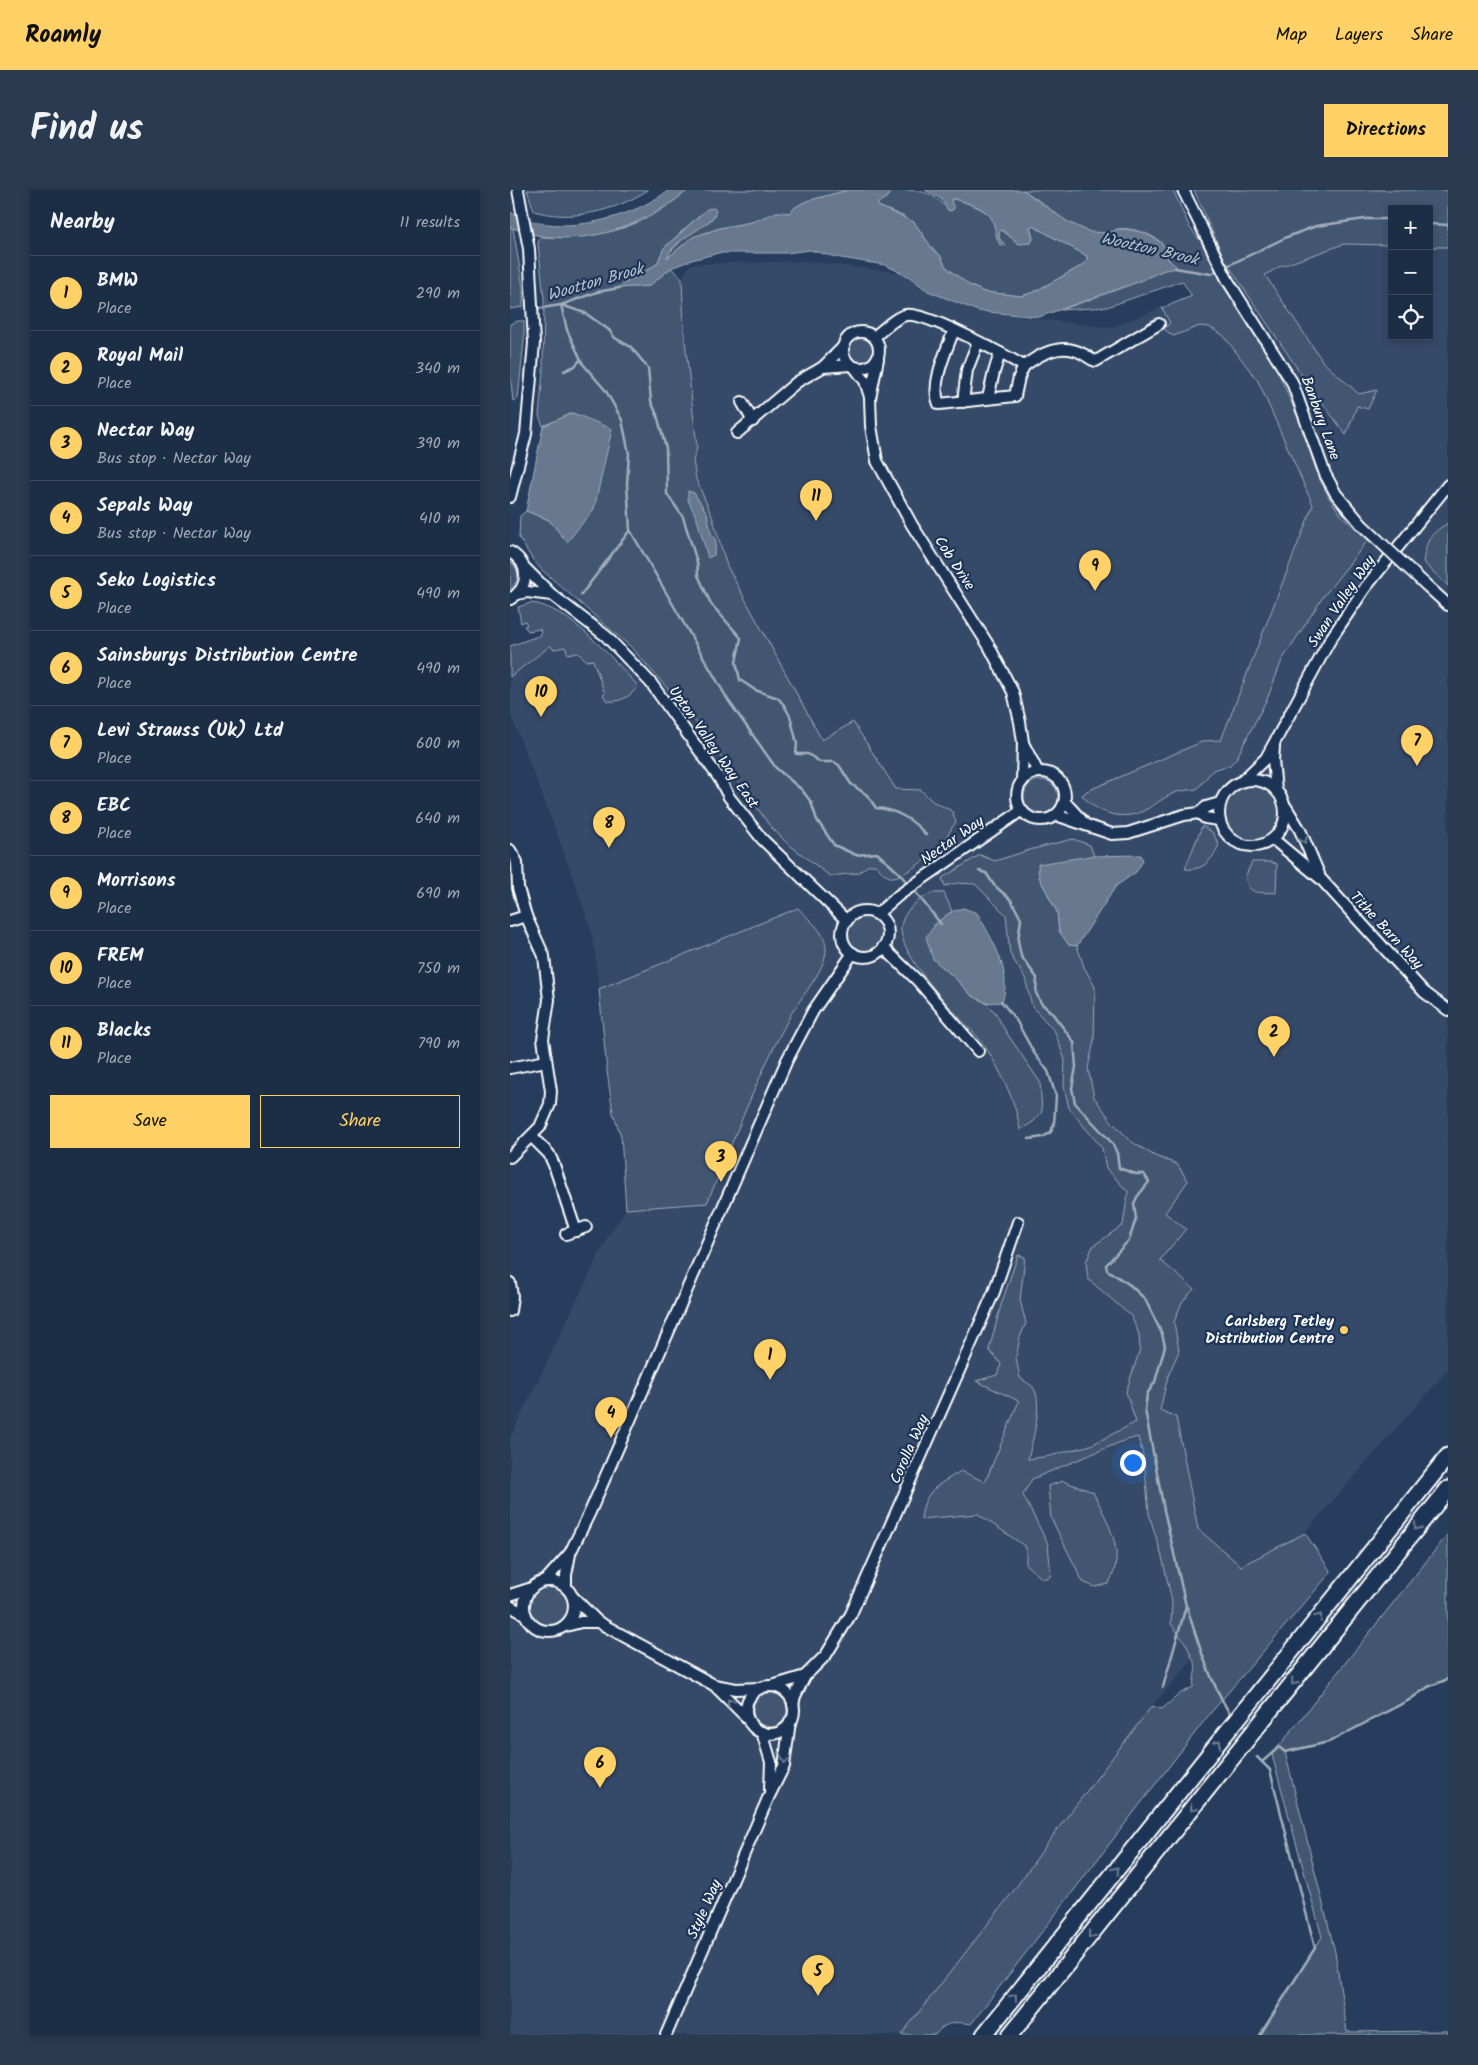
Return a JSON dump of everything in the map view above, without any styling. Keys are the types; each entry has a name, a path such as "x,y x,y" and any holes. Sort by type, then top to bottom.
{"highway":[{"path":"984,2035 1448,1456"},
{"path":"1010,2035 1448,1489"}],"street":[{"name":"Banbury Lane","path":"1183,190 1228,281 1285,368 1299,397 1325,474 1336,494 1362,525 1448,605"},
{"path":"510,497 526,434 534,343 529,248 518,192"},
{"path":"874,336 904,315 914,315 954,330 1024,366"},
{"path":"954,330 939,371 938,404 1015,396 1019,376 1024,366 1040,354 1068,348 1096,361 1159,324"},
{"path":"737,433 797,382 823,367 844,346 848,338 856,332 869,333 874,336 880,347 878,359 866,368 853,366 823,367"},
{"path":"963,402 967,370 978,342"},
{"path":"844,346 845,359 853,366"},
{"path":"988,398 1000,354"},
{"name":"Cob Drive","path":"878,359 870,398 871,426 877,461 912,525 957,593 998,661 1013,692 1023,742 1022,782"},
{"name":"Cob Drive","path":"853,366 865,381 870,398"},
{"path":"742,402 753,421"},
{"name":"Swan Valley Way","path":"1242,781 1266,758 1275,744 1330,640 1365,588 1448,485"},
{"name":"Upton Valley Way East","path":"511,551 552,595 606,636 651,683 719,778 729,797 762,839 847,921"},
{"path":"513,596 524,584 524,567"},
{"path":"513,596 527,592 552,595"},
{"name":"Cob Drive","path":"1023,742 1038,772"},
{"name":"Swan Valley Way","path":"1275,744 1272,760 1276,790"},
{"path":"1038,772 1047,773 1060,782 1064,788 1065,802 1062,810 1056,815 1041,820 1034,819 1022,810 1017,796 1022,782 1026,777 1038,772"},
{"path":"1260,780 1276,790 1284,804 1284,823 1273,839 1258,846 1247,846 1236,842 1227,836 1219,820 1220,803 1228,790 1242,781 1260,780"},
{"path":"1065,802 1087,826"},
{"path":"1199,814 1206,806 1220,803"},
{"name":"Tithe Barn Way","path":"1284,804 1300,830 1321,879"},
{"name":"Nectar Way","path":"877,914 898,895 1022,810"},
{"path":"1056,815 1112,834 1128,833 1184,815 1199,814 1206,818 1219,820"},
{"name":"Tithe Barn Way","path":"1273,839 1297,857 1321,879 1424,992 1448,1010"},
{"path":"510,850 517,862 518,888 526,916 544,956 549,993 543,1029 546,1061 552,1091 550,1104 543,1121 532,1137 510,1157"},
{"path":"862,911 877,914 887,926 887,941 883,947 872,955 859,956 853,953 845,943 843,930 847,921 855,913 862,911"},
{"path":"510,921 526,916"},
{"path":"883,947 918,981 978,1051"},
{"path":"566,1587 570,1553 605,1478 787,1060 813,1011 853,953"},
{"path":"1433,998 1448,1000"},
{"path":"510,1068 546,1061"},
{"path":"532,1137 548,1154 554,1165 571,1233 586,1227"},
{"name":"Corolla Way","path":"793,1706 795,1696 805,1676 826,1655 851,1614 994,1292 1018,1222"},
{"path":"510,1283 512,1296 510,1311"},
{"path":"510,1595 532,1588 545,1581 570,1553"},
{"path":"545,1581 552,1581 566,1587 573,1597 598,1622 714,1685 751,1724 762,1732 770,1734 778,1732 790,1721 793,1714 793,1706 785,1691 772,1686 736,1689 714,1685"},
{"path":"526,1615 524,1603 532,1588"},
{"path":"566,1626 575,1608 573,1597"},
{"path":"510,1606 526,1615 536,1628 546,1632 581,1622 598,1622"},
{"name":"Corolla Way","path":"772,1686 805,1676"},
{"path":"747,1718 746,1704 753,1692 759,1688"},
{"name":"Style Way","path":"666,2035 769,1796 784,1766 790,1721"},
{"name":"Style Way","path":"762,1732 771,1762 769,1796"}],"shaded area":[{"path":"527,190 648,190 608,209 578,215 563,215 534,211"},
{"path":"688,190 848,190 807,201 789,213 777,212 752,222 720,228 693,237 667,258 667,255 685,237 711,220 715,215 693,221 664,248 657,264 618,288 649,286 671,268 682,278 684,331 697,448 693,460 696,479 712,516 727,566 822,740 853,722 896,789 921,790 932,801 952,811 956,822 942,845 918,865 895,877 884,874 875,865 869,865 858,873 830,876 788,844 770,826 690,714 632,648 543,571 533,560 519,538 520,516 526,511 549,520 567,541 573,413 543,426 539,416 543,371 544,299 538,243 540,237 582,236 601,234 619,229 637,223 654,214"},
{"path":"893,190 911,190 931,195 949,211 952,199 978,208 990,216 999,239 999,231 1002,230 1019,244 1033,239 1030,226 1033,226 1087,256 1087,261 1034,292 1021,296 984,292 969,285 946,267 940,255 934,251 914,222 908,221 903,216 878,206 877,203"},
{"path":"1023,190 1173,190 1190,228 1201,241 1222,284 1278,372 1302,427 1318,476 1330,499 1341,515 1368,540 1323,597 1282,660 1268,697 1236,759 1230,765 1213,770 1197,789 1174,793 1133,815 1125,816 1108,813 1094,806 1082,795 1087,791 1204,741 1221,740 1313,505 1258,381 1223,335 1209,327 1200,326 1173,336 1164,329 1170,323 1162,308 1192,296 1182,281 1107,307 1061,310 1135,283 1164,270 1177,268 1169,260 1168,250 1163,244 1145,233 1124,228 1106,233 1088,232 1063,219"},
{"path":"1194,190 1448,190 1448,247 1433,247 1433,205 1388,205 1388,245 1344,244 1279,267 1265,275 1323,362 1359,394 1377,390 1368,409 1357,406 1346,435 1299,371 1225,260"},
{"path":"510,227 513,228 523,287 523,307 510,309"},
{"path":"1345,244 1388,245 1388,340 1433,340 1433,247 1448,247 1448,1370 1152,1706 1060,1826 1012,1893 901,2035 510,2035 510,1438 608,1236 626,1209 621,1136 613,1113 607,1071 595,951 589,924 556,831 510,713 510,677 568,632 613,668 632,648 690,714 727,566 712,516 696,479 693,460 697,448 684,331 682,278 690,264 806,261 902,273 928,291 978,311 1110,328 1237,278 1342,432 1357,405 1376,390 1359,394 1323,362 1265,275 1279,267"},
{"path":"524,321 524,340 518,399 513,401 510,373 510,324"},
{"path":"861,337 870,341 874,350 870,359 861,363 852,359 848,350 852,341"},
{"path":"1448,523 1448,586 1423,562 1429,539 1436,531"},
{"path":"510,561 516,568 518,575 516,583 510,589"},
{"path":"531,603 545,606 575,624 603,649 638,686 635,690 629,696 620,700 607,701 603,695 605,694 593,660 586,661 576,653 568,654 565,647 554,649 550,646 510,677 510,646 541,635 540,629 528,631 524,626 527,625 525,621 521,623 518,607"},
{"path":"1041,780 1053,785 1058,797 1053,809 1041,814 1029,809 1024,797 1029,785"},
{"path":"1252,785 1263,787 1272,793 1278,802 1280,813 1278,824 1272,833 1263,839 1252,841 1241,839 1232,833 1226,824 1224,813 1226,802 1232,793 1241,787"},
{"path":"1202,826 1212,832 1219,844 1214,855 1202,866 1185,869"},
{"path":"1073,839 1090,845 1094,856 1039,877 1057,912 1059,931 1069,945 1077,946 1084,967 1095,987 1094,1041 1088,1068 1094,1097 1112,1122 1132,1142 1155,1156 1177,1164 1188,1181 1165,1213 1186,1229 1160,1260 1194,1289 1182,1302 1174,1322 1179,1351 1168,1376 1160,1410 1176,1417 1198,1529 1241,1566 1305,1533 1331,1572 1208,1716 971,2024 951,2023 943,2027 935,2035 901,2035 1012,1893 1060,1826 1152,1706 1162,1709 1181,1693 1193,1687 1196,1666 1186,1644 1171,1624 1172,1601 1162,1557 1149,1514 1144,1459 1138,1437 1123,1441 1032,1479 1023,1495 1048,1544 1051,1576 1043,1579 1026,1565 1026,1547 978,1514 921,1519 925,1501 933,1489 961,1471 985,1482 1019,1401 976,1381 997,1375 1001,1364 989,1350 1001,1305 1018,1255 1025,1257 1020,1300 1026,1323 1020,1337 1016,1358 1020,1378 1033,1387 1037,1403 1036,1423 1028,1459 1050,1456 1091,1445 1136,1422 1126,1392 1140,1349 1139,1334 1131,1316 1088,1279 1086,1262 1093,1246 1123,1225 1128,1192 1106,1168 1102,1148 1069,1108 1064,1086 1065,1060 1055,1032 1032,1006 1025,978 1010,954 1006,915 975,884 957,883 945,886 942,878 980,855 995,861"},
{"path":"1252,862 1271,862 1277,864 1276,893 1256,892 1250,888 1245,877"},
{"path":"932,893 944,893 952,911 934,925 933,959 971,995 986,1003 995,1012 1006,1032 1040,1082 1042,1112 1033,1122 1020,1130 1014,1104 1008,1089 985,1047 925,977 906,947 901,933 904,917 914,904"},
{"path":"798,908 823,936 826,947 823,964 791,1014 779,1037 747,1107 707,1203 626,1209 621,1136 613,1113 599,989"},
{"path":"865,916 872,917 878,921 882,927 882,941 878,947 872,951 865,952 858,951 852,947 848,941 847,934 848,927 852,921 858,917"},
{"path":"1063,1481 1093,1492 1109,1526 1116,1549 1116,1561 1114,1573 1108,1584 1095,1587 1083,1582 1051,1518 1048,1486"},
{"path":"1448,1534 1448,1679 1428,1687 1409,1701 1329,1742 1285,1752 1335,1952 1347,2032 1448,2031 1448,2035 1260,2035 1322,1937 1272,1755"},
{"path":"549,1586 564,1592 570,1607 564,1622 549,1628 534,1622 528,1607 534,1592"},
{"path":"770,1693 777,1694 782,1698 786,1703 786,1717 782,1722 777,1726 770,1727 763,1726 758,1722 754,1717 753,1710 754,1703 758,1698 763,1694"}],"water":[{"path":"669,190 688,190 648,217 604,233 557,238 533,234 510,227 510,212 528,220 549,224 570,225 592,222 634,210 653,201"},
{"path":"848,190 893,190 878,203 878,206 914,222 934,251 940,255 946,267 969,285 984,292 1022,296 1034,292 1083,265 1087,261 1087,256 1033,226 1030,227 1033,239 1031,243 1019,244 1002,230 999,232 999,238 1006,246 1000,245 991,217 987,213 955,199 952,199 951,202 954,207 953,210 949,211 941,199 925,190 1023,190 1068,222 1090,232 1110,233 1117,229 1124,229 1142,232 1156,239 1166,248 1168,259 1178,268 1164,270 1135,283 1039,317 978,311 928,291 908,276 885,265 835,257 810,250 786,253 718,253 671,268 649,286 617,288 657,264 664,248 707,209 713,208 716,210 714,216 677,244 667,258 693,237 720,228 752,222 777,212 789,213 807,201"},
{"path":"573,413 612,429 594,509 567,542 549,520 526,511 543,426"},
{"path":"688,491 694,493 707,513 711,533 716,541 714,555 708,558 697,519 688,500"},
{"path":"1141,855 1143,861 1136,872 1116,886 1077,946 1069,945 1059,931 1057,912 1039,877 1038,864 1090,856"},
{"path":"963,908 977,913 999,956 1005,979 1005,991 1002,1002 986,1003 971,995 933,959 926,937 942,919 951,912"}],"waterway":[{"name":"Wootton Brook","path":"1223,268 1287,237 1316,226 1365,219 1388,219"},
{"name":"Wootton Brook","path":"1433,224 1448,225"},
{"name":"Wootton Brook","path":"1175,268 1211,274 1218,270"},
{"name":"Wootton Brook","path":"535,309 561,305 597,292 619,288"},
{"path":"561,305 585,313 609,330 615,338 631,347 648,368 651,401 666,448 667,494 683,517 697,562 698,575 711,604 741,638 736,662 740,680 755,690 778,698 784,705 790,716 797,743 796,754 808,754 820,762 834,762 839,765 851,784 867,795 876,808 904,816 926,835"},
{"path":"561,305 567,330 583,364 606,391 622,420 629,454 627,484 630,530 581,595"},
{"path":"564,371 575,366 581,359"},
{"path":"630,530 728,700 776,768 802,790 811,802 817,820 834,845 856,855 877,853 909,885"},
{"path":"979,871 986,873 994,885 1011,900 1021,919 1018,941 1021,956 1037,978 1036,993 1041,1003 1052,1013 1074,1042 1076,1067 1072,1088 1075,1103 1112,1143 1117,1153 1119,1168 1136,1174 1144,1174 1149,1182 1134,1204 1136,1219 1129,1240 1106,1265 1107,1270 1130,1285 1145,1299 1162,1334 1165,1346 1155,1382 1147,1394 1145,1410 1164,1510 1186,1606 1163,1687"},
{"path":"913,889 941,924"},
{"path":"1001,1001 1016,1020 1034,1053 1048,1071 1056,1096 1054,1124 1051,1132 1043,1137 1029,1139"},
{"path":"1187,1607 1200,1648 1230,1714"},
{"path":"1262,1762 1279,1747 1285,1752 1329,1742 1409,1700 1428,1687 1448,1679"},
{"path":"1257,1757 1270,1770 1315,1948 1260,2035"}],"place":[{"name":"Blacks","path":"816,521"},
{"name":"Morrisons","path":"1095,591"},
{"name":"FREM","path":"541,717"},
{"name":"Levi Strauss (Uk) Ltd","path":"1417,766"},
{"name":"EBC","path":"609,848"},
{"name":"Royal Mail","path":"1274,1057"},
{"name":"Nectar Way","path":"721,1182"},
{"name":"Carlsberg Tetley Distribution Centre","path":"1344,1330"},
{"name":"BMW","path":"770,1380"},
{"name":"Sepals Way","path":"611,1438"},
{"name":"Sainsburys Distribution Centre","path":"600,1788"},
{"name":"Seko Logistics","path":"818,1996"}]}
